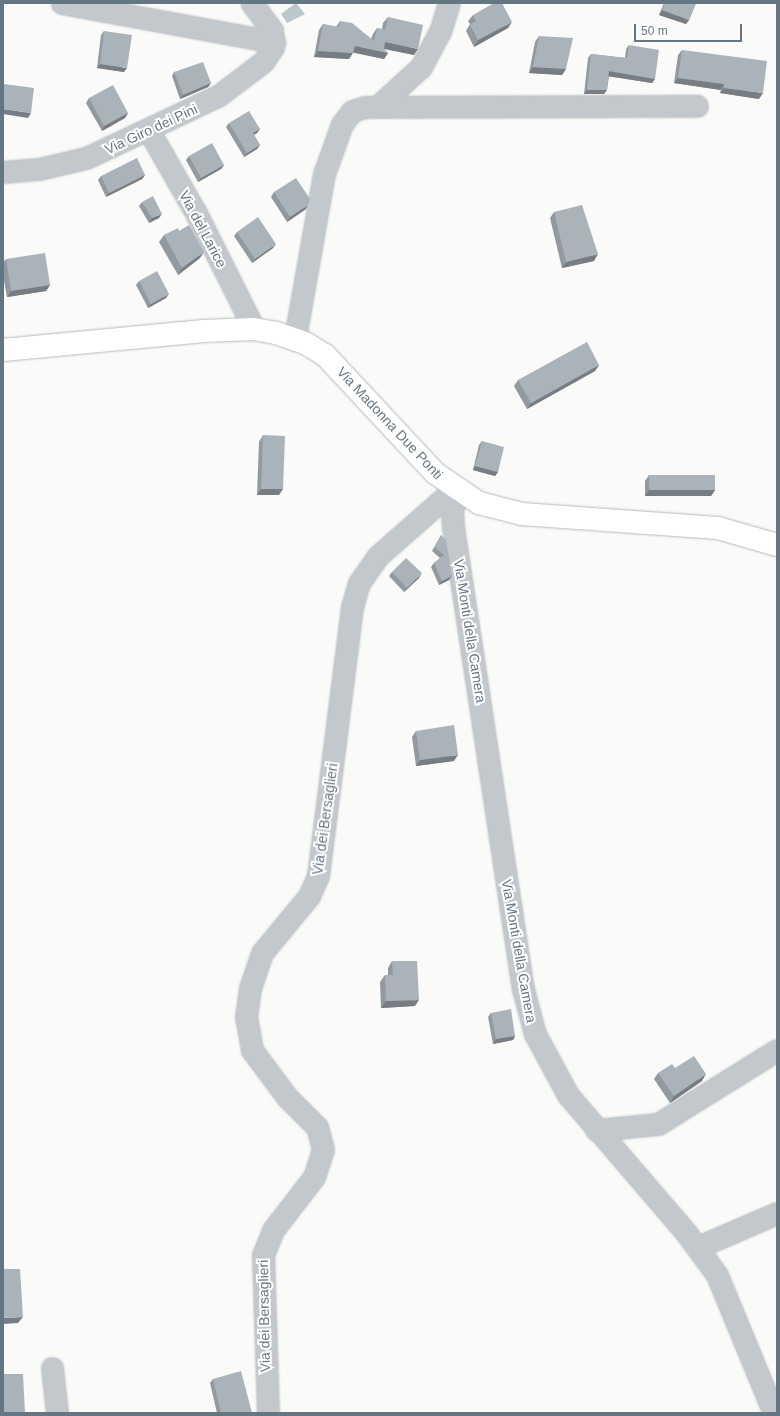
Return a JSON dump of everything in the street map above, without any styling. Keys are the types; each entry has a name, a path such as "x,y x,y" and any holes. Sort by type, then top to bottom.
{"main road":[{"name":"Via Madonna Due Ponti","path":"3,350 254,329 295,338 329,358 425,463 457,491 479,503 514,513 696,526 729,530 777,545"}],"street":[{"path":"62,3 274,42 270,26 252,3"},
{"path":"377,107 421,67 437,38 449,3"},
{"name":"Via Giro dei Pini","path":"3,172 70,163 149,131 218,96 267,58 274,42"},
{"path":"295,338 326,167 348,114 360,107 697,106"},
{"name":"Via del Larice","path":"149,131 196,213 254,329"},
{"name":"Via Monti della Camera","path":"457,491 452,509 453,527 526,1005 551,1070 596,1130 698,1247 724,1289 774,1413"},
{"name":"Via dei Bersaglieri","path":"268,1413 263,1255 272,1230 314,1177 323,1149 317,1127 287,1097 252,1050 246,1017 250,988 264,950 309,896 318,876 352,607 358,583 378,556 457,491"},
{"path":"596,1130 658,1124 777,1050"},
{"path":"698,1247 777,1212"},
{"path":"52,1368 58,1413"}],"shaded area":[{"path":"296,3 305,14 287,23 281,14"}],"building":[{"path":"494,3 502,3 512,22 478,40 470,25 476,21 473,15"},
{"path":"665,3 696,3 689,20 662,10"},
{"path":"388,17 423,25 418,49 385,42 384,49 388,53 355,46 353,53 318,51 323,24 339,27 340,21 352,23 374,41 377,28 385,30"},
{"path":"104,31 132,35 127,68 100,64"},
{"path":"539,36 573,38 566,69 533,67"},
{"path":"629,45 659,50 655,79 609,71 607,90 587,90 591,54 627,58"},
{"path":"682,50 767,61 763,93 724,88 724,84 678,78"},
{"path":"203,62 211,83 183,95 174,72"},
{"path":"4,84 34,88 31,113 3,109"},
{"path":"113,85 128,113 104,126 89,98"},
{"path":"249,111 260,129 253,133 260,145 247,153 229,123"},
{"path":"212,143 224,165 201,178 189,156"},
{"path":"137,158 145,175 109,193 101,176"},
{"path":"296,178 310,199 308,205 290,217 274,192"},
{"path":"153,196 162,214 152,218 142,202"},
{"path":"582,205 598,254 566,262 554,212"},
{"path":"258,217 276,244 255,259 237,232"},
{"path":"189,225 204,252 182,268 164,235 178,228 179,231"},
{"path":"45,253 50,285 11,291 6,259"},
{"path":"157,271 169,294 151,304 139,281"},
{"path":"587,342 599,365 531,403 518,380"},
{"path":"263,435 285,436 283,489 261,489"},
{"path":"482,441 504,447 498,472 475,466"},
{"path":"649,475 715,475 715,490 649,490"},
{"path":"441,535 446,540 452,576 442,581 434,563 444,555 435,547"},
{"path":"406,558 422,573 407,588 392,572"},
{"path":"454,725 458,755 420,760 416,731"},
{"path":"392,961 417,961 419,1000 386,1001 385,975 393,975"},
{"path":"511,1009 515,1036 496,1039 491,1013"},
{"path":"694,1056 706,1074 674,1096 658,1073 672,1064 675,1068"},
{"path":"3,1269 20,1269 23,1317 3,1318"},
{"path":"241,1371 252,1413 221,1413 213,1379"},
{"path":"3,1374 23,1374 25,1413 3,1413"}]}
